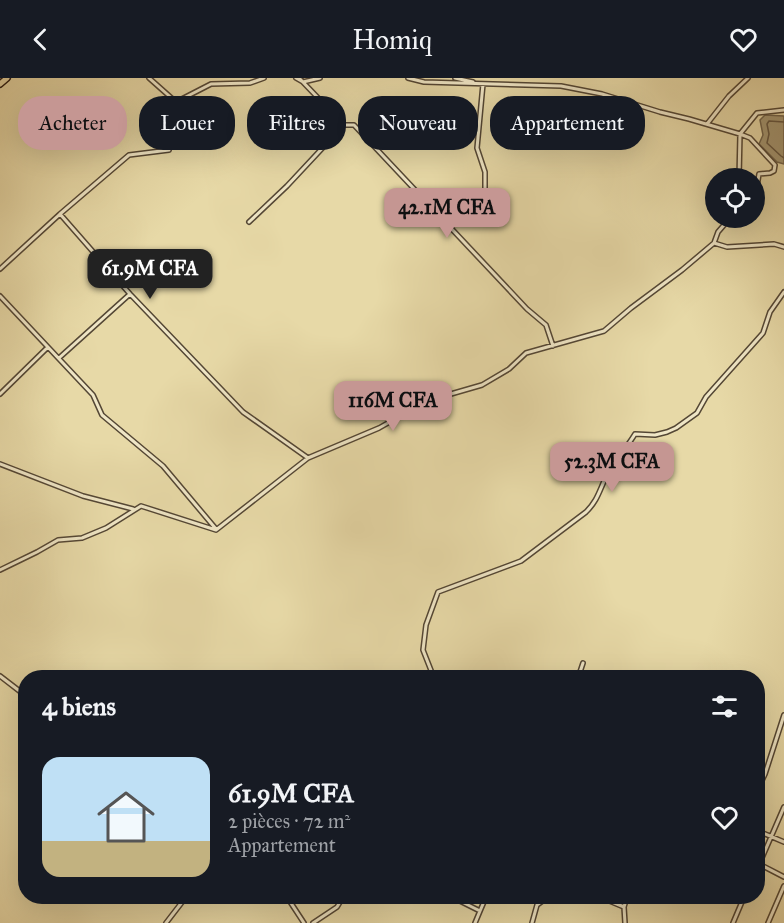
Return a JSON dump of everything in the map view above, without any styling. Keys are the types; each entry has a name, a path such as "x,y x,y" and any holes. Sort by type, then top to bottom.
{"main road":[{"path":"0,84 7,78"}],"street":[{"path":"149,78 169,96"},
{"path":"188,96 211,84 250,82 264,78"},
{"path":"298,78 316,96"},
{"path":"303,82 320,78"},
{"path":"408,78 424,82 561,86 602,94 750,138 775,165 774,171 765,173"},
{"path":"455,78 484,84"},
{"path":"708,124 729,96 748,78"},
{"path":"441,218 485,190 484,172 477,148 484,84"},
{"path":"739,168 740,134 757,113 784,110"},
{"path":"346,125 354,125 527,309 546,325 553,346"},
{"path":"0,269 129,155 169,150"},
{"path":"249,222 321,150"},
{"path":"60,214 130,294 243,412 308,458"},
{"path":"216,530 308,458 379,428 437,398 482,385 509,369 526,354 604,331 714,243 721,228"},
{"path":"714,243 727,247 774,244 784,247"},
{"path":"431,670 423,650 426,625 438,591 521,561 586,512 595,503 606,477 635,434 655,435 667,432 698,413 706,397 763,333 770,312 784,292"},
{"path":"59,358 130,294"},
{"path":"0,296 93,395 102,415 163,466 216,530"},
{"path":"0,394 48,347"},
{"path":"0,464 83,496 135,509"},
{"path":"0,570 58,540 82,538 106,528 141,506 216,530"},
{"path":"581,670 583,663"},
{"path":"0,676 18,690"},
{"path":"765,774 784,715"},
{"path":"765,850 784,807"},
{"path":"765,834 784,842"},
{"path":"765,868 784,877"},
{"path":"768,923 784,886"},
{"path":"166,923 181,904"},
{"path":"292,904 304,923"},
{"path":"313,923 339,904"},
{"path":"468,904 480,911"},
{"path":"475,923 483,904"},
{"path":"532,923 538,904"},
{"path":"617,904 624,907"},
{"path":"624,923 625,904"},
{"path":"733,923 741,904"}],"water":[{"path":"765,115 784,116 784,164 777,162 759,144 763,135 760,120"}]}
